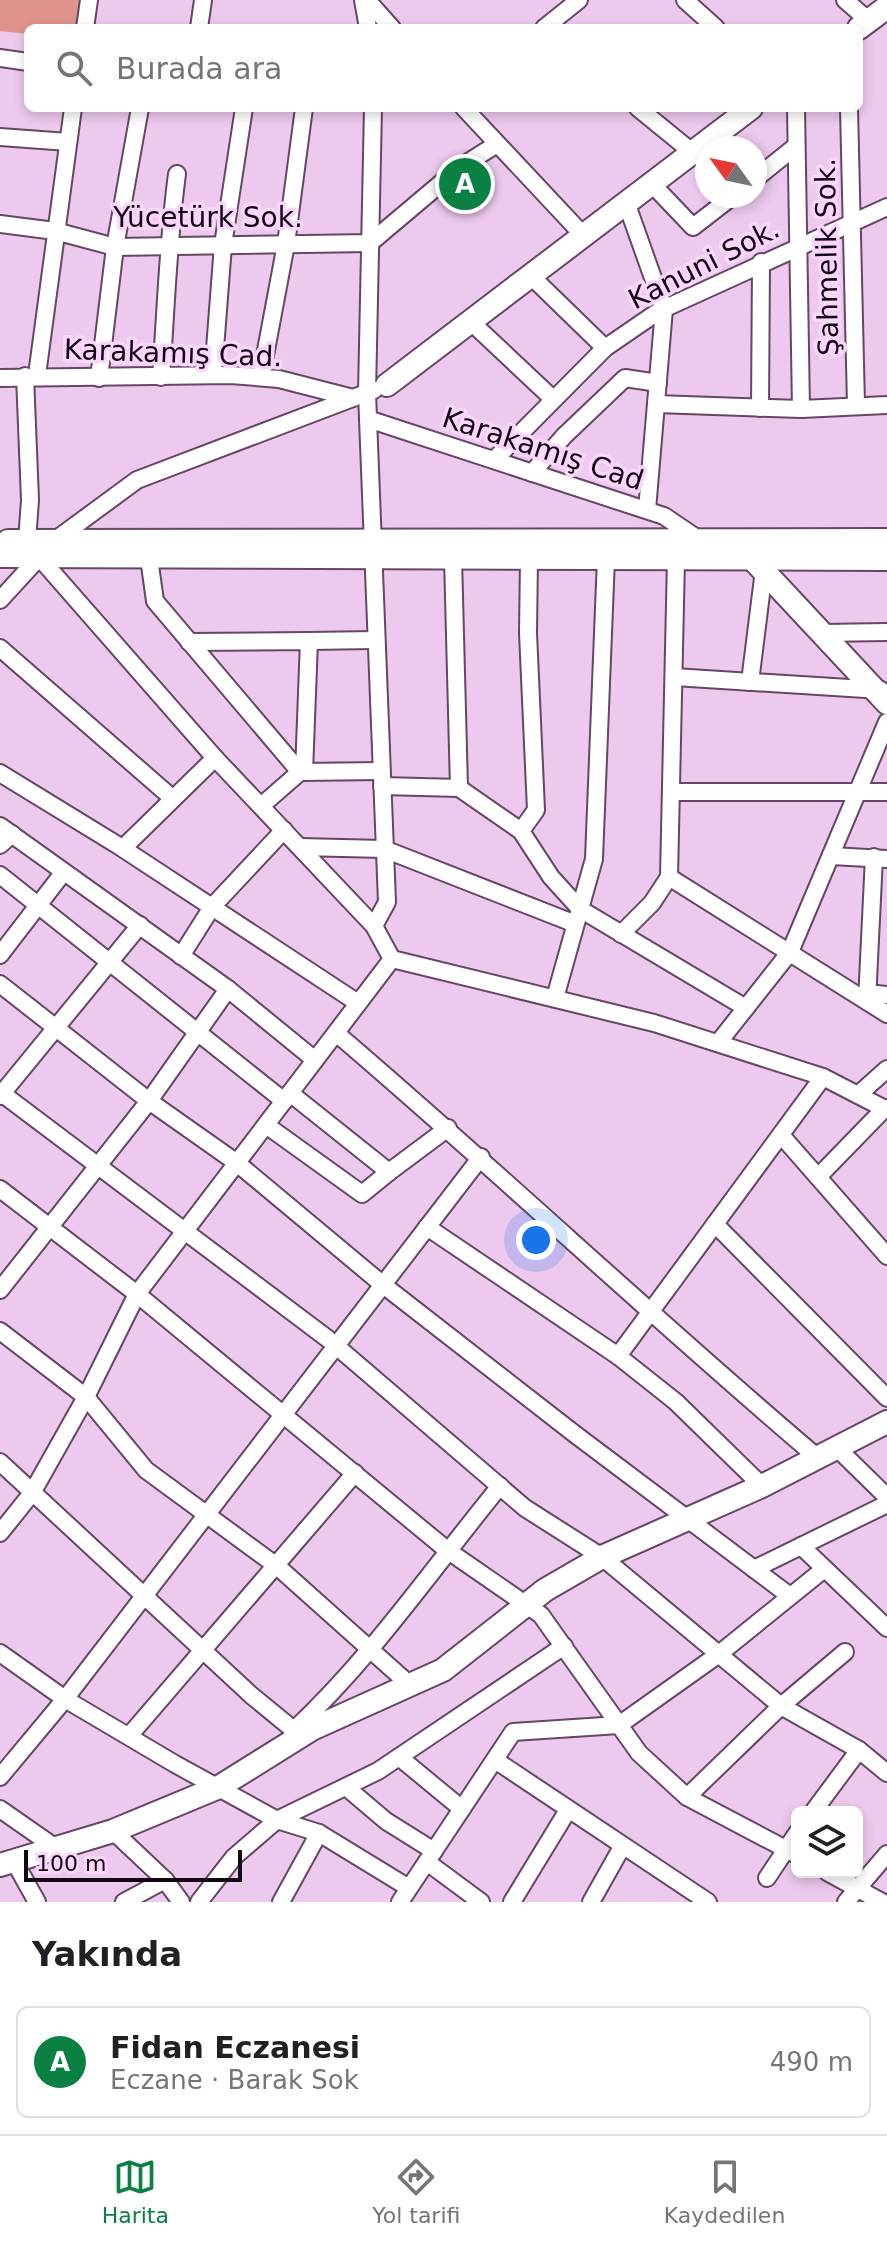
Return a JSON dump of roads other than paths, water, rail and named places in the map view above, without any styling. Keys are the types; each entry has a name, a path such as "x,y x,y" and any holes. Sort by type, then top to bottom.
{"main road":[{"path":"369,392 470,321 746,112"},
{"path":"0,541 149,558 698,539 887,540"},
{"path":"731,539 759,564 883,694"},
{"path":"0,556 40,546 372,549 453,558 676,558 759,564 887,559"},
{"path":"7,1863 113,1831 219,1787 298,1733 443,1670 526,1605 602,1557 762,1486 887,1422"}],"street":[{"path":"86,24 89,0"},
{"path":"200,24 203,0"},
{"path":"365,0 368,24"},
{"path":"365,0 388,24"},
{"path":"549,24 579,0"},
{"path":"685,0 712,24"},
{"path":"845,0 876,15 880,0"},
{"path":"0,58 24,61"},
{"path":"72,112 31,376 30,500 40,546 215,758 374,926 392,959 654,1023 823,1077 886,1109 818,1177"},
{"path":"99,378 115,247 139,112"},
{"path":"213,375 223,245 243,112"},
{"path":"261,377 286,244 303,112"},
{"path":"373,112 368,419 387,902 374,926"},
{"path":"468,112 583,235"},
{"path":"643,112 692,152"},
{"path":"796,112 801,409"},
{"name":"Şahmelik Sok.","path":"849,112 856,405"},
{"path":"0,137 68,142"},
{"path":"370,243 459,168 497,144"},
{"path":"767,169 796,146"},
{"path":"161,377 168,289 167,246 177,174"},
{"path":"651,183 693,227 718,208"},
{"path":"626,202 664,309 647,510"},
{"name":"Kanuni Sok.","path":"494,460 605,348 664,309 887,207"},
{"name":"Yücetürk Sok.","path":"0,224 55,231 115,247 370,243"},
{"path":"760,408 761,262"},
{"path":"530,275 605,348"},
{"path":"470,321 553,399"},
{"name":"Karakamış Cad.","path":"0,378 213,375 261,377 369,392"},
{"path":"532,473 564,436 625,378 658,383"},
{"path":"0,600 40,546 137,480 369,392"},
{"path":"656,404 801,409 887,405"},
{"name":"Karakamış Cad","path":"368,419 664,516 698,539"},
{"path":"149,558 155,601 302,772"},
{"path":"453,558 459,788"},
{"path":"521,831 536,810 528,633 529,558"},
{"path":"555,998 594,859 606,558"},
{"path":"621,934 652,903 669,877 676,558"},
{"path":"750,682 759,564"},
{"path":"822,633 887,632"},
{"path":"189,642 375,640"},
{"path":"302,772 309,641"},
{"path":"0,648 171,797"},
{"path":"674,677 883,694"},
{"path":"718,1043 790,952 887,722"},
{"path":"123,848 171,797 215,758"},
{"path":"261,806 302,772 459,788 521,831 577,916"},
{"path":"0,773 123,848 358,1003"},
{"path":"671,792 887,792"},
{"path":"181,956 212,907 284,830"},
{"path":"4,835 140,925 228,989 315,1060"},
{"path":"300,847 384,849 577,916 621,934 746,1008"},
{"path":"831,856 880,858 868,941 867,997"},
{"path":"0,955 63,873"},
{"path":"0,875 199,1032 389,1172"},
{"path":"669,877 867,997 887,1014"},
{"path":"140,925 1,1094 186,1230 335,1345 525,1508 602,1557 781,1706 859,1750 887,1773"},
{"path":"868,941 887,941"},
{"path":"0,1533 32,1493 86,1397 137,1294 392,959"},
{"path":"0,984 149,1101 237,1163 382,1284 790,1596"},
{"path":"0,1290 149,1101 228,989"},
{"path":"867,997 887,995"},
{"path":"336,1033 481,1157 650,1311 827,1453 887,1497"},
{"path":"858,1095 887,1069"},
{"path":"618,1356 823,1077"},
{"path":"266,1125 362,1194 448,1128"},
{"path":"781,1135 887,1256"},
{"path":"0,1777 65,1699 481,1157"},
{"path":"0,1189 137,1294 447,1550 541,1615 639,1753 687,1797 791,1852 767,1878"},
{"path":"715,1224 887,1398"},
{"path":"427,1227 618,1356 676,1402 762,1486"},
{"path":"0,1331 86,1397 146,1470 278,1567 410,1685"},
{"path":"0,1462 143,1597 298,1733 372,1651 447,1550 500,1486"},
{"path":"129,1736 278,1567 355,1473"},
{"path":"754,1569 887,1504"},
{"path":"801,1546 887,1628"},
{"path":"0,1653 29,1670 65,1699 277,1820 319,1833 405,1895 513,1732 619,1725 719,1654 823,1570"},
{"path":"199,1902 234,1857 277,1820 399,1757 564,1646"},
{"path":"687,1797 781,1706 845,1652"},
{"path":"817,1806 859,1750"},
{"path":"399,1757 462,1809"},
{"path":"495,1760 708,1902"},
{"path":"346,1787 431,1856 481,1902"},
{"path":"0,1809 56,1848"},
{"path":"512,1902 568,1810"},
{"path":"113,1831 165,1880 181,1902"},
{"path":"281,1902 319,1833"},
{"path":"591,1902 622,1847"},
{"path":"852,1896 887,1854"},
{"path":"7,1863 37,1902"},
{"path":"833,1878 852,1896 882,1902"},
{"path":"124,1902 165,1880"}],"place":[{"name":"Fidan Eczanesi","path":"465,184"}]}
